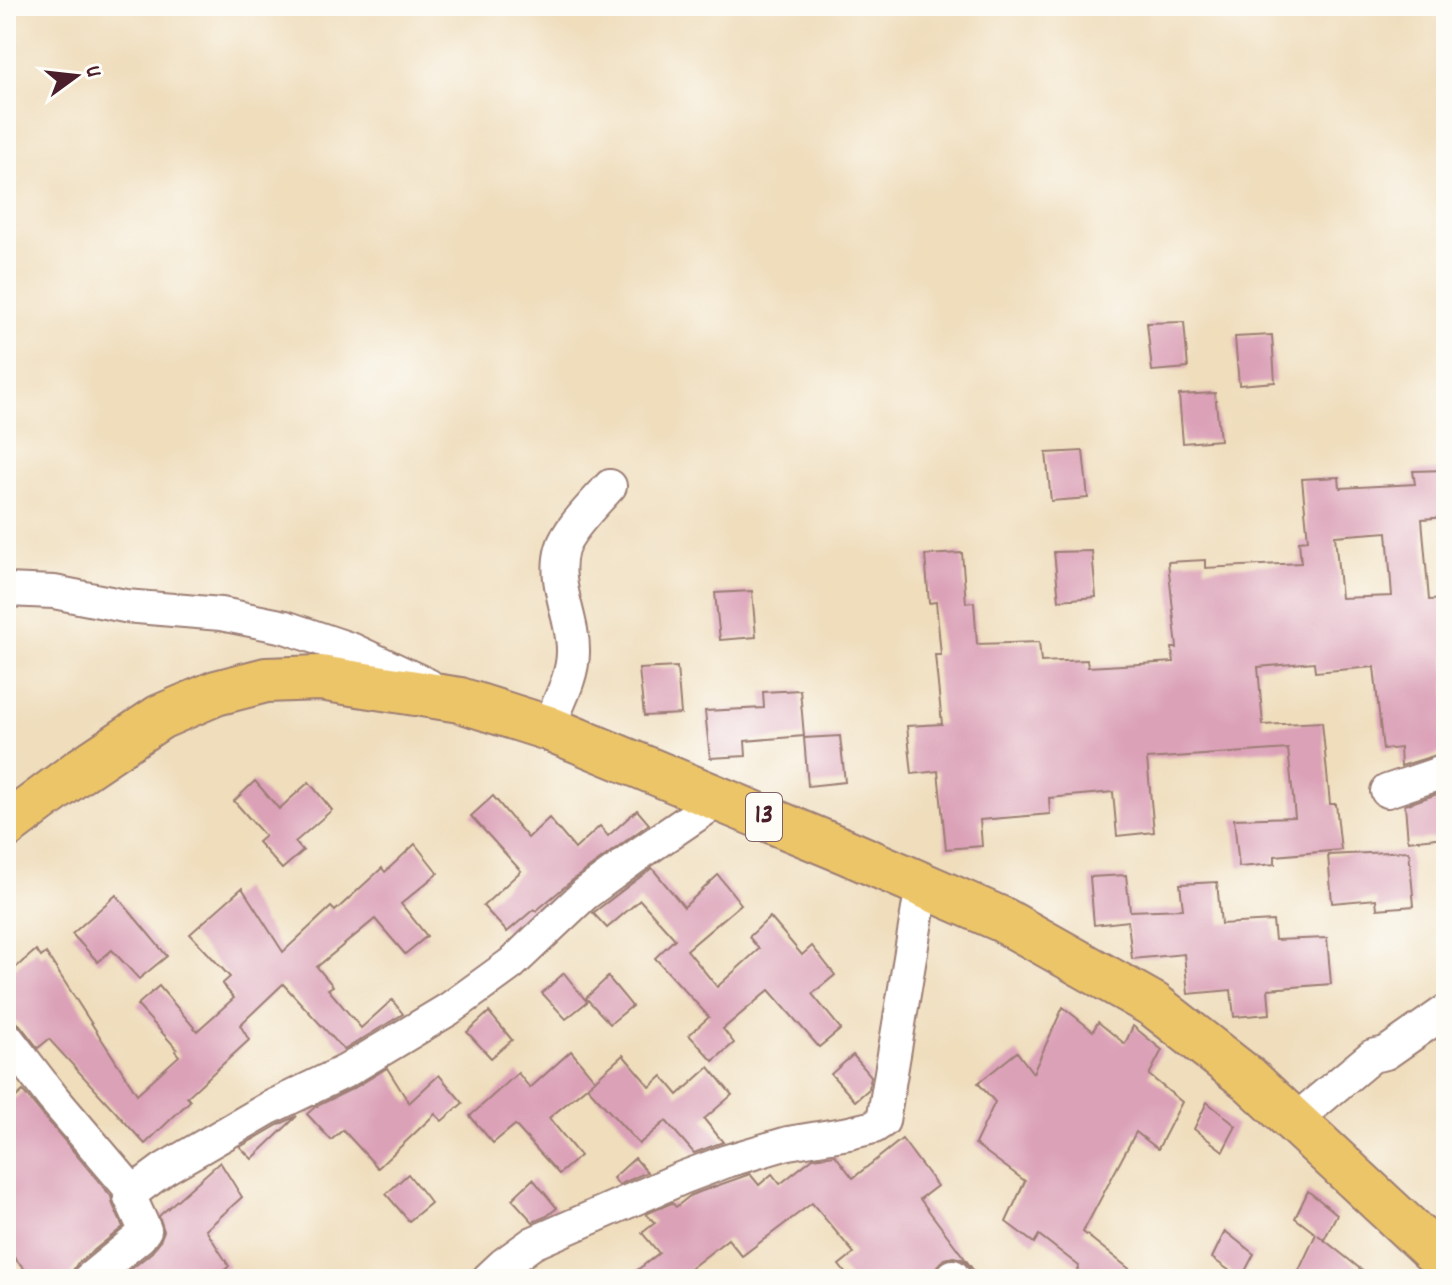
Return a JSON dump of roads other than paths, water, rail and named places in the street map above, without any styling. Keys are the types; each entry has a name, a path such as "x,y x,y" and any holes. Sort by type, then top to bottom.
{"highway":[{"name":"13","path":"6,826 160,717 216,693 266,680 320,678 460,700 548,728 1003,920 1154,1005 1250,1080 1446,1263"}],"street":[{"path":"548,728 567,679 574,650 560,574 562,548 567,537 610,486"},
{"path":"6,590 54,592 125,606 221,614 285,627 353,650 460,700"},
{"path":"1387,791 1446,771"},
{"path":"89,1279 145,1230 132,1204 130,1197 133,1192 164,1169 269,1108 346,1071 449,1009 511,964 585,894 720,799"},
{"path":"488,1279 533,1243 682,1178 788,1143 849,1133 874,1127 883,1121 922,885"},
{"path":"1294,1121 1372,1056 1386,1053 1446,1011"},
{"path":"6,1037 133,1192"}]}
